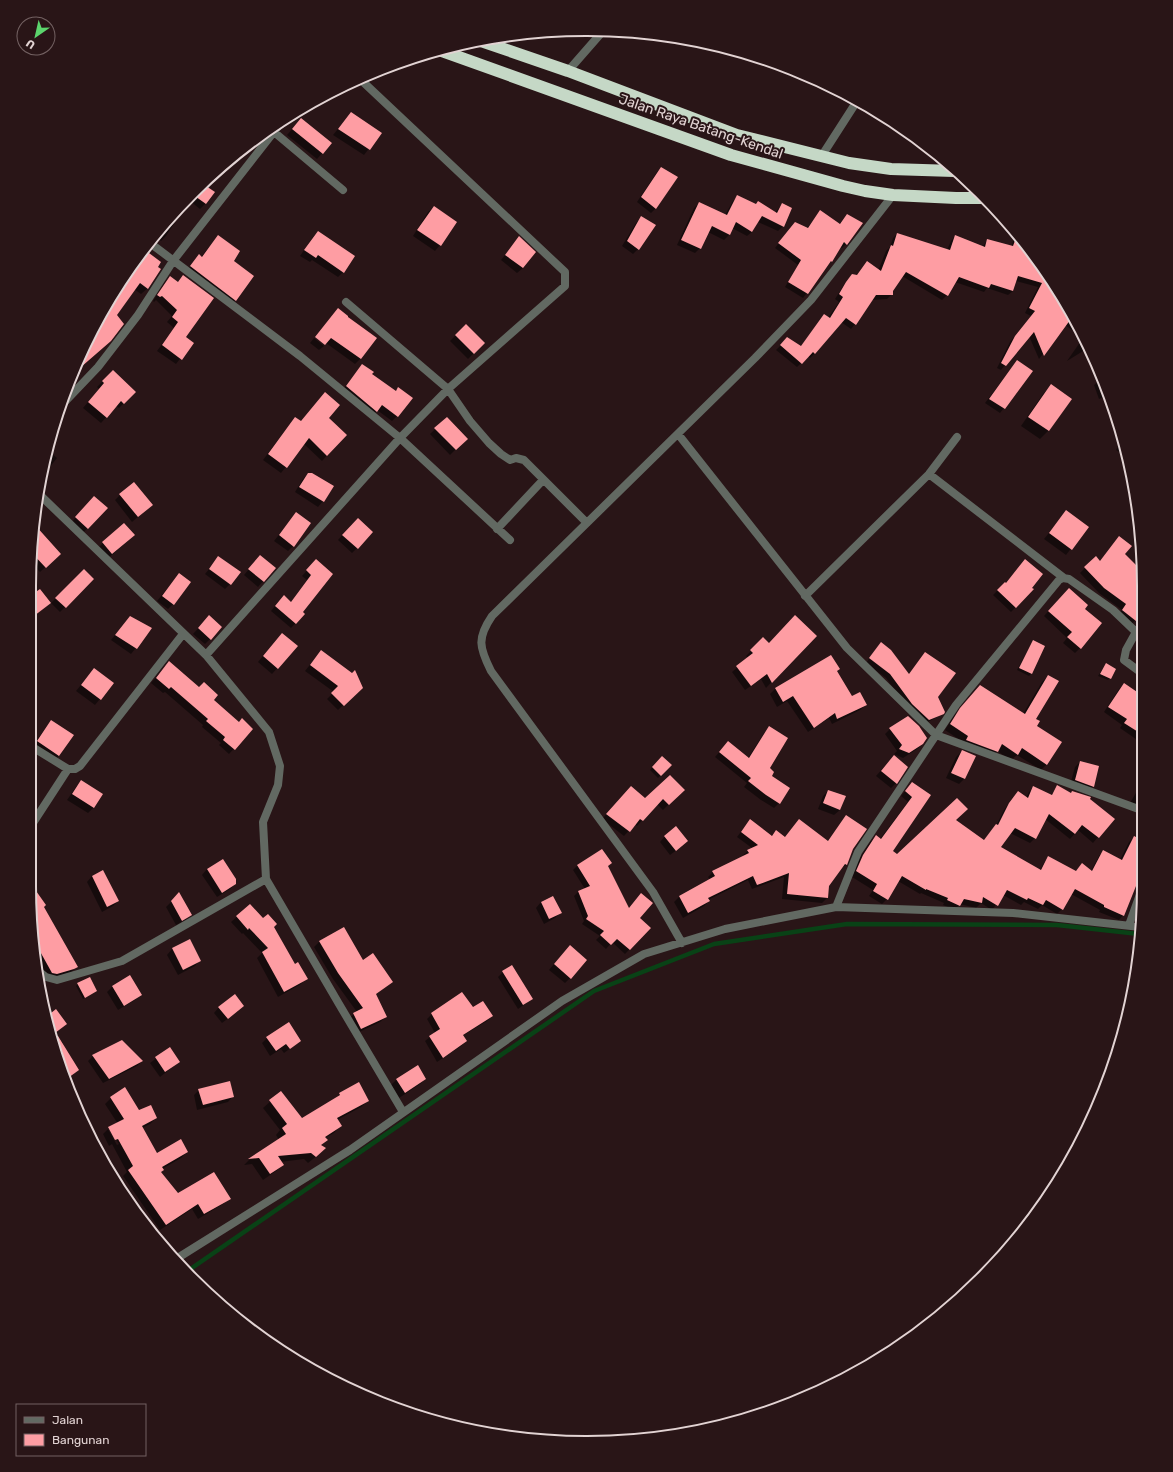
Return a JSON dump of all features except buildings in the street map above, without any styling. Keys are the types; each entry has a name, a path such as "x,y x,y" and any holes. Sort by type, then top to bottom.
{"highway":[{"name":"Jalan Raya Batang-Kendal","path":"492,45 568,71 737,135 849,163 891,169 946,171"},
{"name":"Jalan Raya Batang-Kendal","path":"451,53 731,155 843,186 893,195 977,198"}],"street":[{"path":"568,71 598,36"},
{"path":"206,655 400,438 448,389 565,286 565,272 364,83"},
{"path":"821,157 854,106"},
{"path":"275,133 343,190"},
{"path":"70,396 98,367 138,315 173,261 271,136"},
{"path":"682,943 653,892 491,671 484,658 481,636 484,628 492,616 755,358 811,300 893,195"},
{"path":"154,246 300,356 400,438 510,540"},
{"path":"346,302 448,389 470,421 501,454 510,460 516,458 524,460 587,523"},
{"path":"678,434 847,648 936,735 1137,808"},
{"path":"805,596 929,474 957,437"},
{"path":"929,474 1064,578 1069,579 1113,610 1136,632 1126,650 1124,660 1137,670"},
{"path":"497,529 543,480"},
{"path":"44,499 206,655 269,732 280,766 278,786 264,822 266,879 338,1004 404,1112"},
{"path":"836,906 858,852 965,693 1059,580 1064,578"},
{"path":"36,749 68,768 75,769 80,766 183,634"},
{"path":"36,818 68,768"},
{"path":"44,976 46,978 57,980 122,961 266,879"},
{"path":"1129,925 1136,904"},
{"path":"180,1256 350,1150 562,1000 644,954 725,930 836,906 1013,913 1136,926"}],"waterway":[{"path":"191,1268 594,991 714,944 847,924 1057,925 1135,934"}]}
